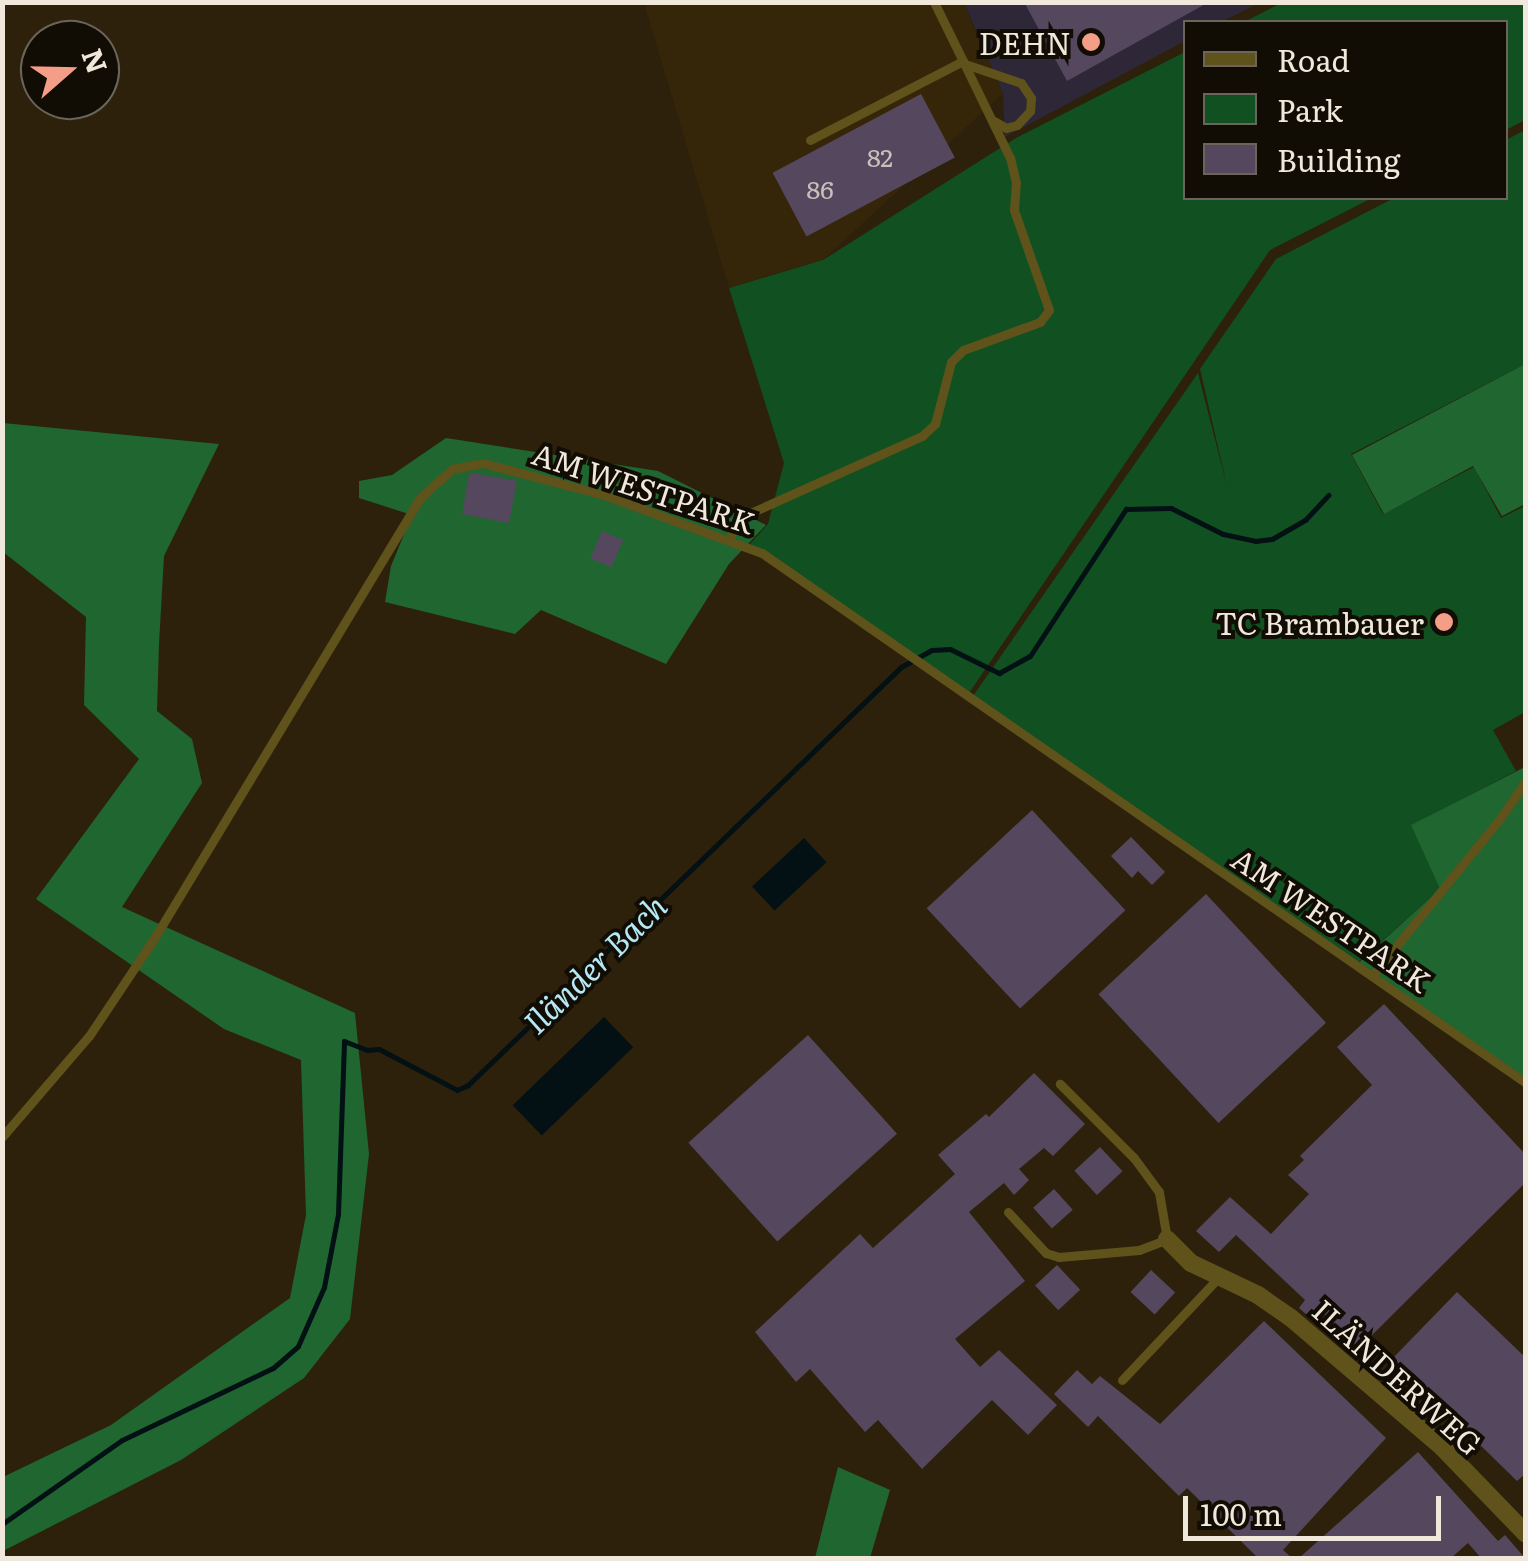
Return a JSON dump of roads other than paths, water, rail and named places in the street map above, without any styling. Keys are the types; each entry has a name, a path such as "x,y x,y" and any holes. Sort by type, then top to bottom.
{"street":[{"name":"ILÄNDERWEG","path":"1167,1239 1191,1263 1258,1294 1290,1318 1442,1447 1526,1534"}],"lane":[{"path":"729,540 736,519 922,436 935,424 951,362 963,350 1040,322 1049,310 1014,210 1016,184 1010,158 934,2"},
{"path":"810,140 964,62 1021,83 1031,98 1030,112 1017,124 1006,128 991,120"},
{"name":"AM WESTPARK","path":"2,1137 89,1036 155,937 368,588 382,554 420,498 452,469 483,463 542,475 762,553 1526,1083"},
{"path":"1372,976 1526,781"},
{"path":"1008,1212 1046,1253 1059,1257 1139,1250 1167,1239 1159,1192 1134,1158 1060,1084"},
{"path":"1122,1380 1220,1276"}],"waterway":[{"name":"Iländer Bach","path":"2,1524 122,1440 273,1368 298,1346 324,1287 338,1214 344,1041 367,1050 379,1049 457,1090 468,1085 901,667 932,650 950,649 999,673 1030,656 1126,509 1171,508 1223,534 1255,541 1272,539 1306,519 1328,495"}],"place":[{"name":"DEHN","path":"1091,42"},
{"name":"TC Brambauer","path":"1444,622"}]}
